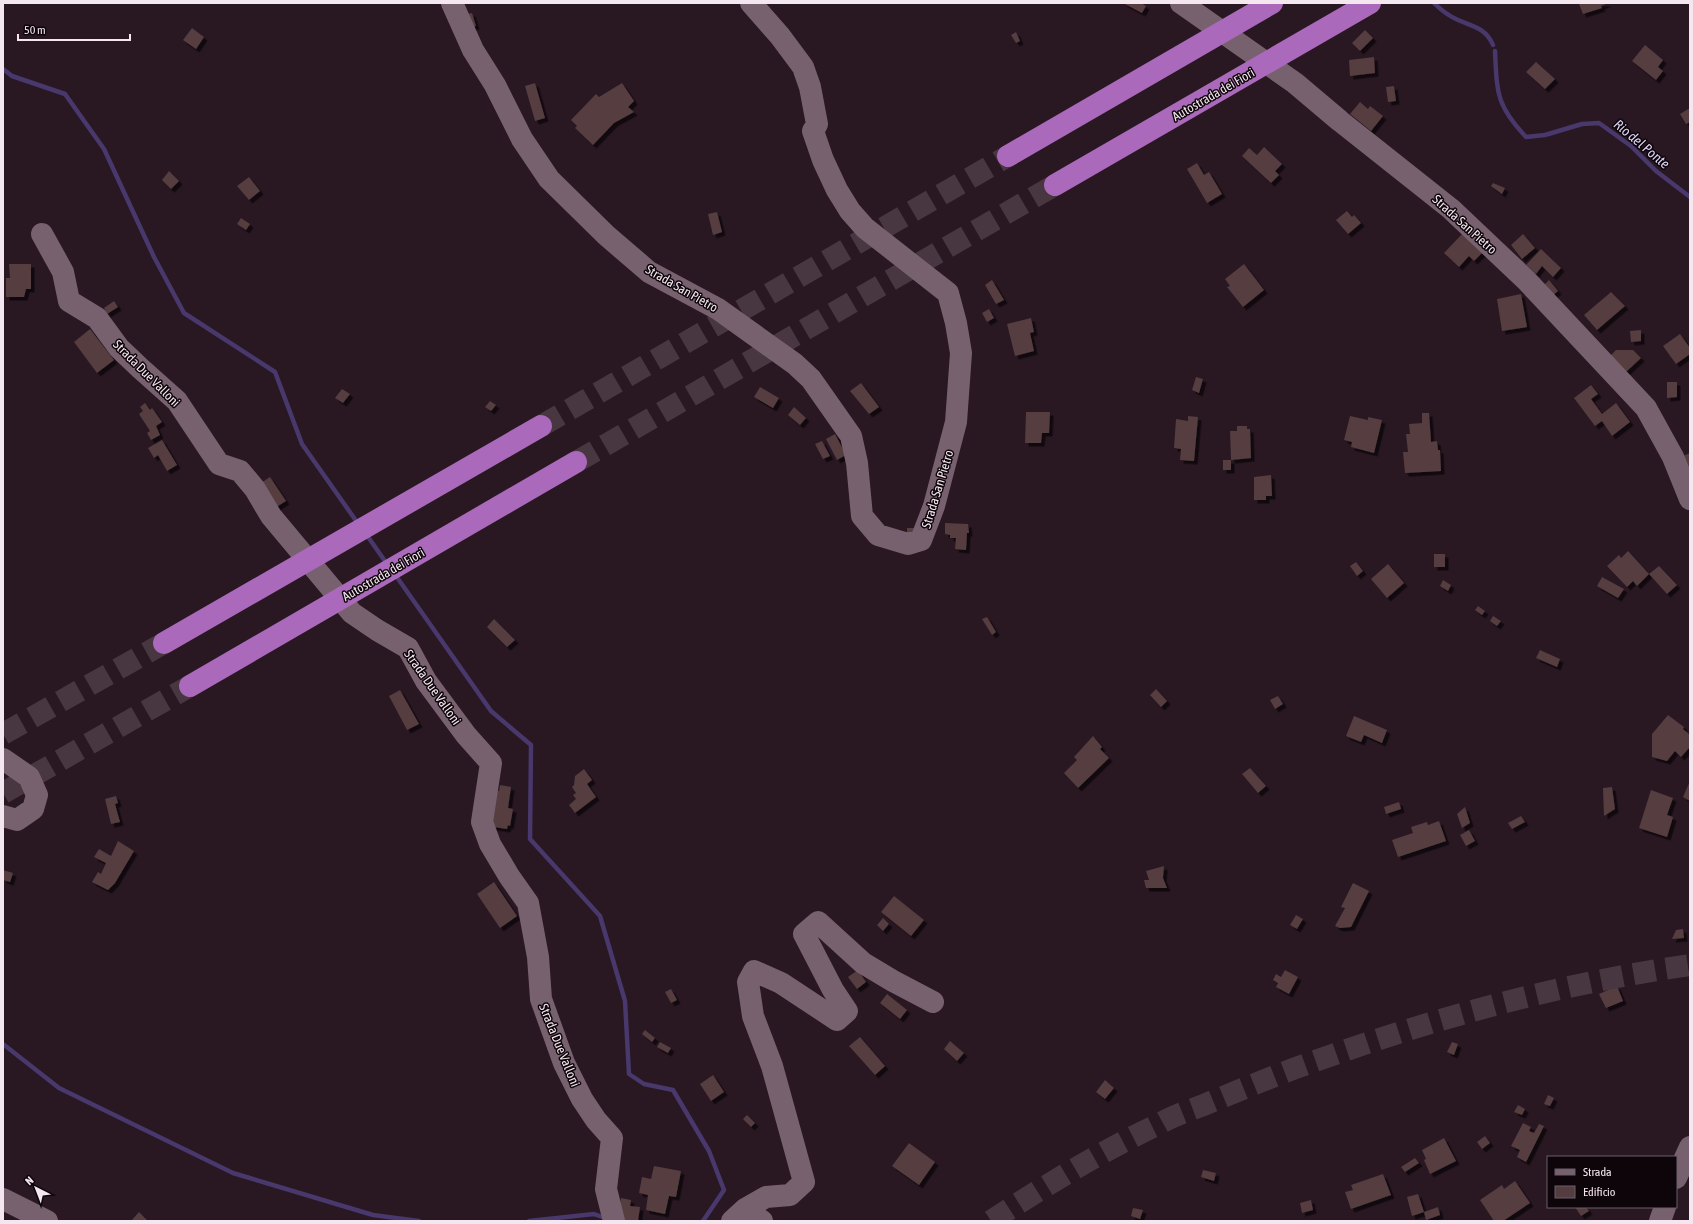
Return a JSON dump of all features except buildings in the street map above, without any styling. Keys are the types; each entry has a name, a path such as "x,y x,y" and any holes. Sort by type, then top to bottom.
{"highway":[{"path":"1008,156 1272,3"},
{"name":"Autostrada dei Fiori","path":"1055,185 1370,3"},
{"path":"164,643 541,426"},
{"name":"Autostrada dei Fiori","path":"190,686 576,462"}],"street":[{"name":"Strada San Pietro","path":"452,3 473,50 495,85 522,139 549,179 606,235 649,272 718,309 795,364 811,379 851,436 857,463 862,516 878,535 908,544 921,540 934,506 956,422 961,353 953,308 948,293 865,228 850,211 834,184 823,160 813,131 817,124 810,87 803,67 780,36 751,3"},
{"name":"Strada San Pietro","path":"1182,3 1295,83 1340,121 1452,208 1526,280 1646,408 1673,457 1690,499"},
{"name":"Strada Due Valloni","path":"42,234 63,272 69,300 97,318 119,348 177,402 220,464 240,471 255,488 271,516 352,613 408,648 426,681 466,735 491,762 482,822 490,844 509,876 528,903 538,957 541,999 564,1063 582,1098 596,1120 612,1138 606,1189 614,1221"},
{"path":"3,759 30,778 37,795 33,809 17,820 3,816"},
{"path":"746,1217 766,1197 790,1195 804,1182 772,1066 753,1016 748,982 754,972 781,983 837,1020 847,1011 833,990 804,934 818,922 864,963 933,1002"},
{"path":"1677,1176 1690,1147"},
{"path":"3,1199 47,1221"},
{"path":"1660,1221 1665,1208"}],"waterway":[{"name":"Rio del Ponte","path":"1434,3 1451,17 1483,31 1493,45"},
{"name":"Rio del Ponte","path":"1495,51 1496,78 1500,98 1509,116 1526,137 1545,135 1582,124 1599,123 1631,146 1656,171 1690,197"},
{"path":"3,69 12,76 65,94 104,149 154,257 184,313 275,372 302,444 359,525"},
{"path":"366,534 387,564"},
{"path":"394,573 491,711 531,745 530,839 600,916 625,1001 629,1074 644,1084 673,1090 709,1151 724,1190 703,1221"},
{"path":"3,1044 59,1088 233,1173 373,1215 419,1221"},
{"path":"529,1221 594,1214 605,1218"}],"tunnel":[{"path":"541,426 1008,156"},
{"path":"576,462 1055,185"},
{"path":"3,734 164,643"},
{"path":"3,793 190,686"},
{"path":"991,1221 1032,1194 1117,1145 1177,1115 1293,1069 1439,1020 1489,1006 1589,983 1690,965"}]}
